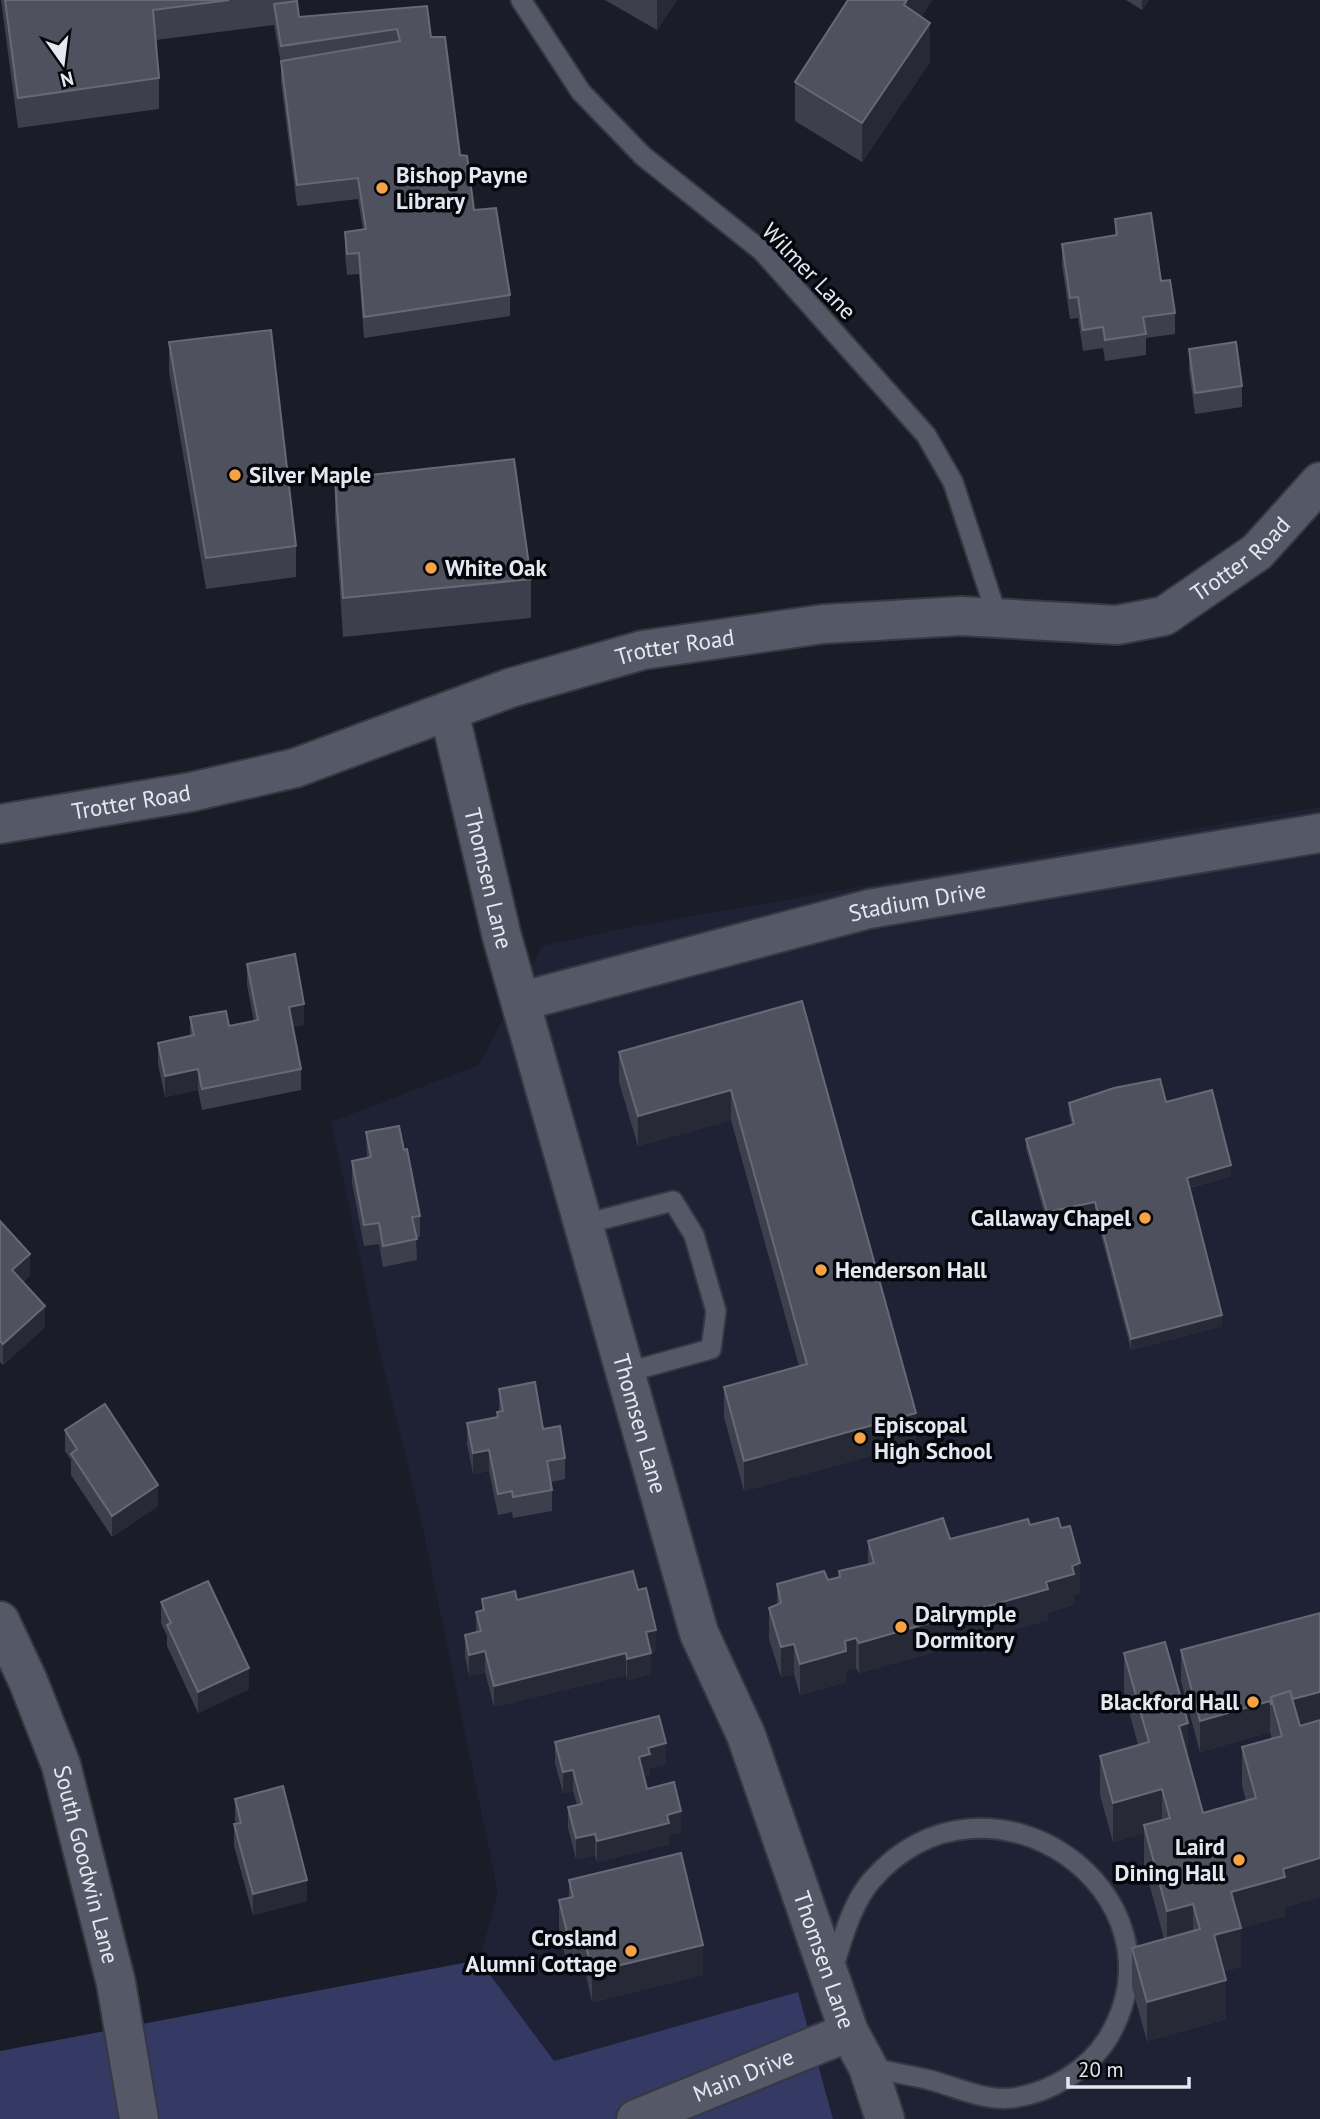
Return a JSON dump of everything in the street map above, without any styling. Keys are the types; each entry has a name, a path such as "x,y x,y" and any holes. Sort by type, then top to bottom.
{"street":[{"name":"Trotter Road","path":"0,824 191,792 295,768 582,665 643,650 823,624 961,616 1117,625 1164,616 1205,591 1257,552 1317,491"},
{"name":"Thomsen Lane","path":"449,711 502,937 581,1225 699,1633 746,1735 849,2032 868,2067 885,2119"},
{"name":"Stadium Drive","path":"522,1002 869,909 1320,833"},
{"name":"South Goodwin Lane","path":"0,1621 28,1681 61,1765 116,1983 139,2119"},
{"name":"Main Drive","path":"636,2119 849,2032"}],"lane":[{"name":"Wilmer Lane","path":"522,0 581,92 643,156 762,251 926,435 953,482 998,619"},
{"path":"581,1225 673,1201 694,1235 716,1311 711,1349 624,1373"},
{"path":"831,1977 847,1924 871,1881 909,1848 955,1830 1005,1828 1052,1844 1091,1874 1118,1916 1128,1965 1122,2014 1099,2053 1058,2085 1012,2098 988,2096 868,2067"}],"shaded area":[{"name":"Episcopal High School","path":"1320,807 1320,2119 833,2119 798,1992 554,2061 479,1960 498,1893 421,1519 381,1357 331,1122 479,1065 542,946 630,927"},
{"path":"479,1960 554,2061 798,1992 833,2119 0,2119 0,2051"}],"building":[{"path":"5,0 229,0 153,10 159,78 18,98"},
{"path":"848,0 907,0 904,5 930,23 862,123 795,82"},
{"name":"Bishop Payne Library","path":"297,1 299,17 427,6 431,37 445,37 460,155 467,156 474,210 496,208 510,295 364,317 359,253 347,254 345,232 366,229 358,178 297,185 281,61 400,41 397,29 281,46 274,4"},
{"path":"1151,213 1161,281 1170,280 1175,313 1143,317 1146,334 1105,340 1103,327 1083,330 1078,297 1070,298 1062,244 1117,235 1115,219"},
{"name":"Silver Maple","path":"271,330 296,546 206,558 169,342"},
{"path":"1236,342 1242,386 1195,393 1189,349"},
{"name":"White Oak","path":"514,459 531,579 343,598 335,479"},
{"path":"295,954 304,1004 289,1007 301,1069 202,1089 198,1069 165,1076 158,1043 194,1035 190,1017 226,1011 229,1026 258,1020 247,964"},
{"name":"Henderson Hall","path":"802,1001 916,1413 744,1461 724,1387 807,1364 731,1090 638,1116 619,1052"},
{"name":"Callaway Chapel","path":"1160,1079 1166,1102 1212,1090 1231,1165 1187,1178 1222,1315 1131,1339 1095,1202 1047,1212 1026,1139 1074,1124 1069,1103 1114,1088"},
{"path":"399,1126 404,1150 407,1149 420,1216 412,1217 417,1239 383,1246 379,1223 364,1225 352,1161 371,1157 366,1132"},
{"path":"0,1221 30,1254 12,1270 45,1306 3,1344 0,1341"},
{"path":"535,1382 543,1429 560,1426 565,1458 547,1461 552,1490 513,1497 512,1491 498,1494 489,1450 473,1453 467,1423 498,1417 497,1412 503,1411 499,1389"},
{"path":"105,1404 158,1485 112,1516 71,1454 77,1449 65,1430"},
{"name":"Dalrymple Dormitory","path":"943,1518 950,1539 1028,1519 1030,1525 1058,1518 1061,1528 1070,1526 1080,1563 1072,1566 1074,1574 1046,1582 1048,1589 859,1643 856,1638 845,1641 846,1651 800,1664 794,1644 781,1647 769,1608 781,1603 777,1584 824,1571 828,1580 840,1577 839,1571 874,1563 868,1541"},
{"path":"633,1571 638,1590 646,1588 656,1630 646,1632 651,1653 627,1659 626,1653 494,1686 485,1651 469,1655 465,1635 481,1631 476,1612 484,1610 482,1599 515,1591 517,1600"},
{"path":"208,1581 249,1668 198,1692 167,1625 171,1623 161,1602"},
{"path":"1320,1613 1320,1692 1293,1699 1290,1691 1271,1697 1271,1705 1270,1701 1200,1721 1181,1650"},
{"name":"Laird Dining Hall","path":"1165,1642 1188,1723 1179,1726 1203,1813 1256,1798 1242,1747 1282,1736 1271,1697 1290,1691 1300,1726 1320,1720 1320,1858 1283,1869 1285,1877 1231,1892 1241,1928 1214,1935 1226,1980 1147,2002 1132,1948 1200,1929 1193,1904 1167,1911 1144,1825 1170,1818 1162,1789 1113,1803 1100,1756 1149,1742 1124,1653"},
{"path":"659,1716 666,1743 648,1748 650,1754 639,1757 647,1789 674,1782 681,1811 667,1815 669,1823 597,1841 595,1834 576,1838 568,1807 582,1804 573,1770 563,1772 555,1742"},
{"path":"283,1786 307,1880 253,1894 234,1824 241,1823 235,1799"},
{"name":"Crosland Alumni Cottage","path":"681,1853 703,1945 592,1972 585,1941 570,1944 559,1900 573,1897 569,1880"}],"place":[{"name":"Bishop Payne Library","path":"382,188"},
{"name":"Silver Maple","path":"235,475"},
{"name":"White Oak","path":"431,568"},
{"name":"Callaway Chapel","path":"1145,1218"},
{"name":"Henderson Hall","path":"821,1270"},
{"name":"Episcopal High School","path":"860,1438"},
{"name":"Dalrymple Dormitory","path":"901,1627"},
{"name":"Blackford Hall","path":"1253,1702"},
{"name":"Laird Dining Hall","path":"1239,1860"},
{"name":"Crosland Alumni Cottage","path":"631,1951"}]}
